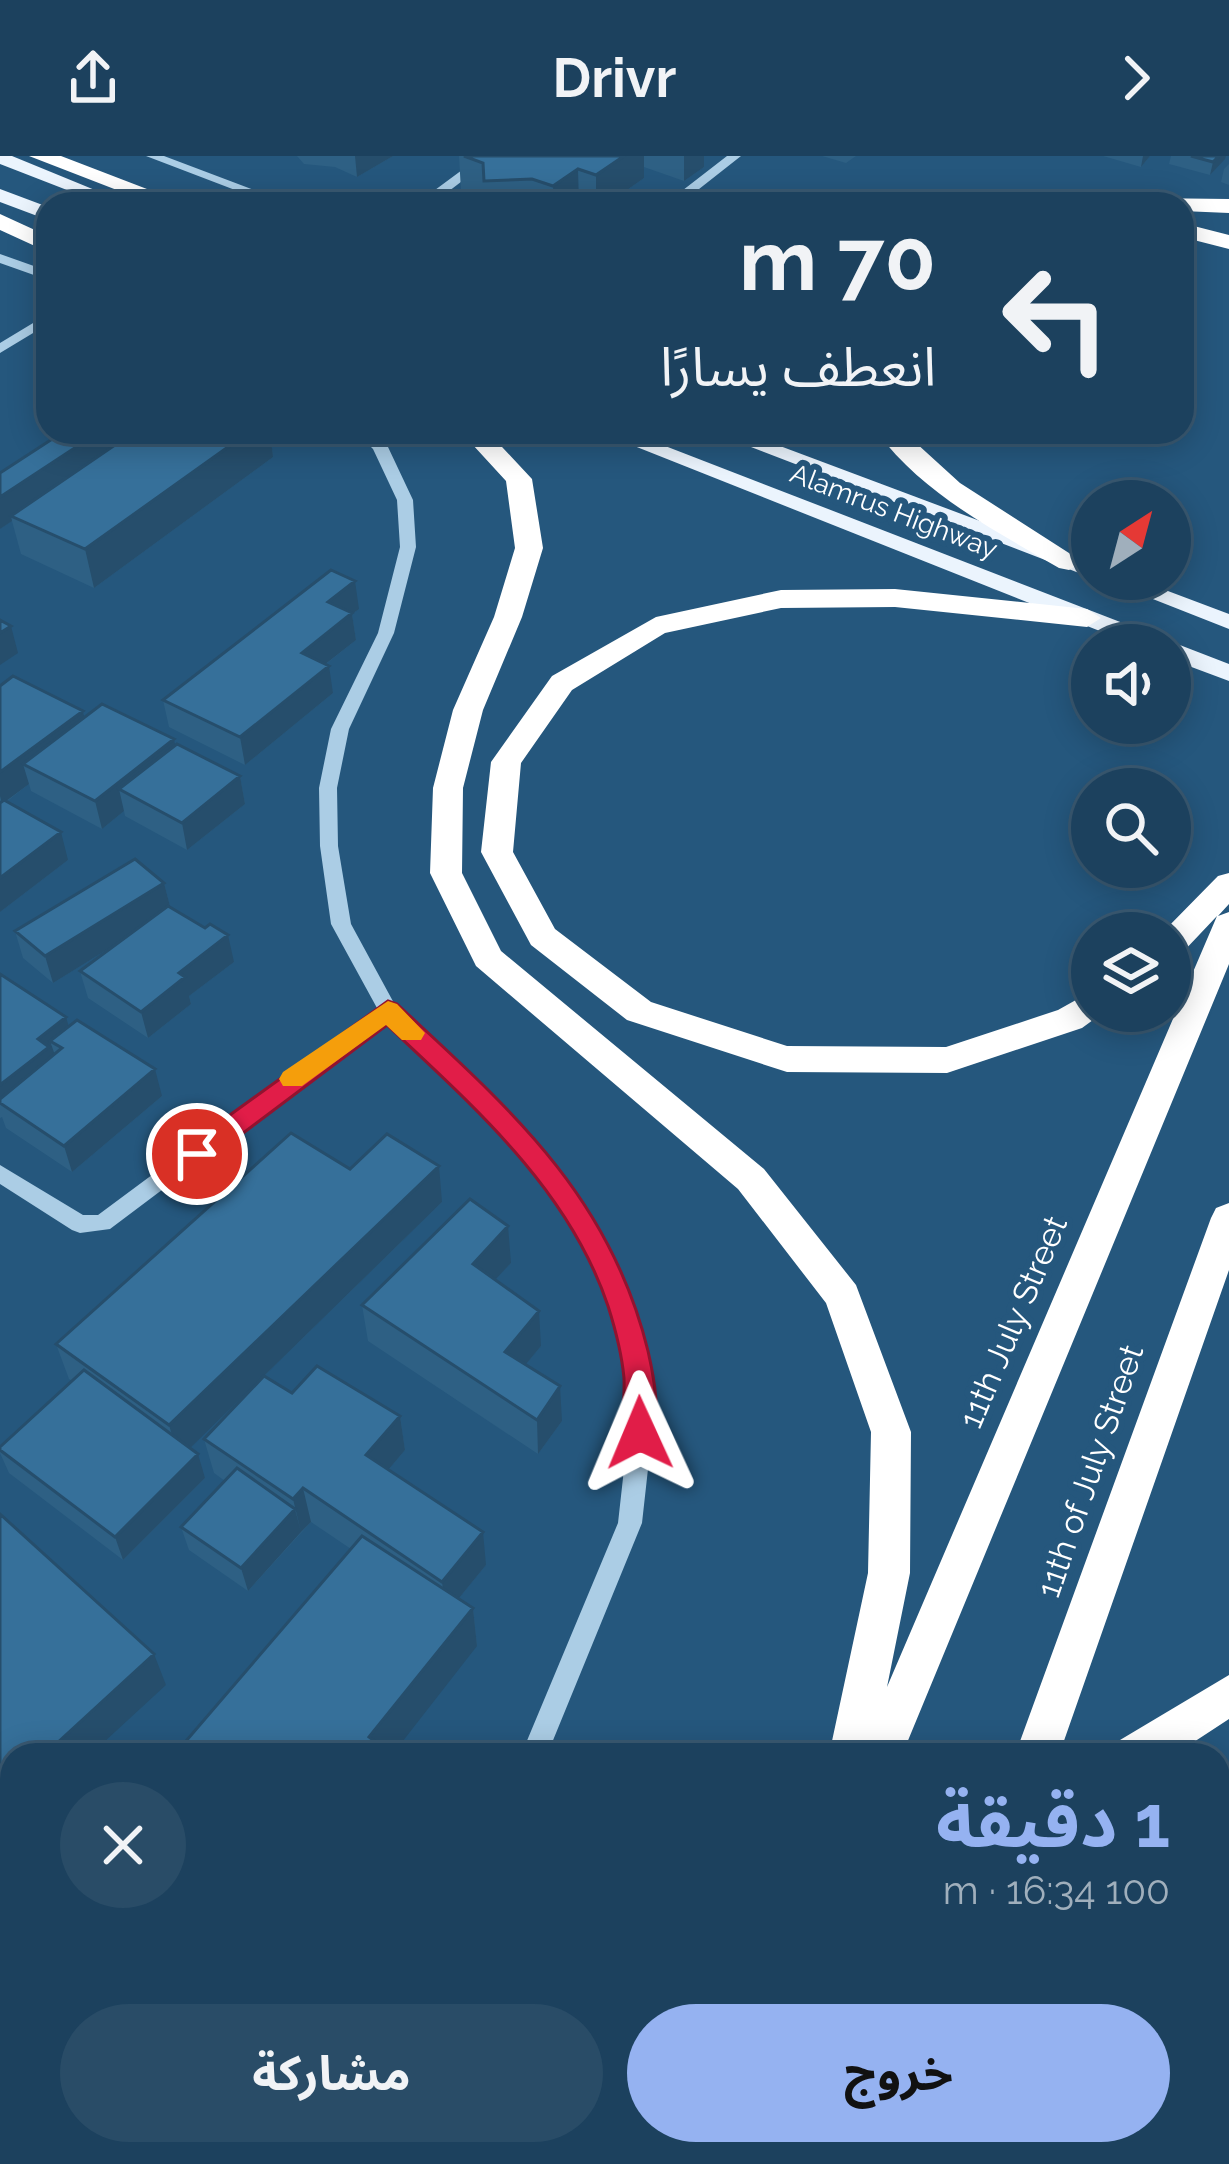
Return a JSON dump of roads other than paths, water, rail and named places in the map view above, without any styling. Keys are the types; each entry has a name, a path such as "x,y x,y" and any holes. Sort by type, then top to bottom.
{"highway":[{"path":"40,156 141,192"},
{"path":"1194,205 1229,206"},
{"path":"0,221 36,238"},
{"path":"1194,233 1229,242"},
{"path":"485,444 519,479 529,548 508,617 468,710 448,788 446,873 488,958 751,1179 843,1296 891,1432 889,1573 854,1743"},
{"path":"899,444 965,499 1071,561"},
{"path":"1071,1018 947,1060 787,1059 639,1011 542,937 497,852 506,761 562,683 656,626 781,599 896,598 1087,618"},
{"path":"1191,923 1229,884"},
{"name":"11th July Street","path":"885,1743 1229,924"},
{"name":"11th of July Street","path":"1041,1743 1229,1218"},
{"path":"1153,1743 1229,1695"}],"main road":[{"path":"0,158 89,192"},
{"path":"0,195 36,209"},
{"name":"Alamrus Highway","path":"641,444 1103,624"},
{"name":"Alamrus Highway","path":"755,444 1071,563"},
{"path":"1170,600 1229,622"},
{"path":"1191,658 1229,673"}],"street":[{"path":"152,156 251,192"},
{"path":"440,192 489,156"},
{"path":"688,192 735,156"},
{"path":"0,258 36,272"},
{"path":"0,349 36,326"},
{"path":"377,444 405,500 408,547 386,633 340,729 328,788 329,847 341,925 388,1010 510,1125 585,1225 622,1306 639,1374 640,1433 630,1522 539,1743"},
{"path":"0,1173 80,1224 102,1223 388,1010"},
{"path":"1162,1743 1229,1719"}]}
